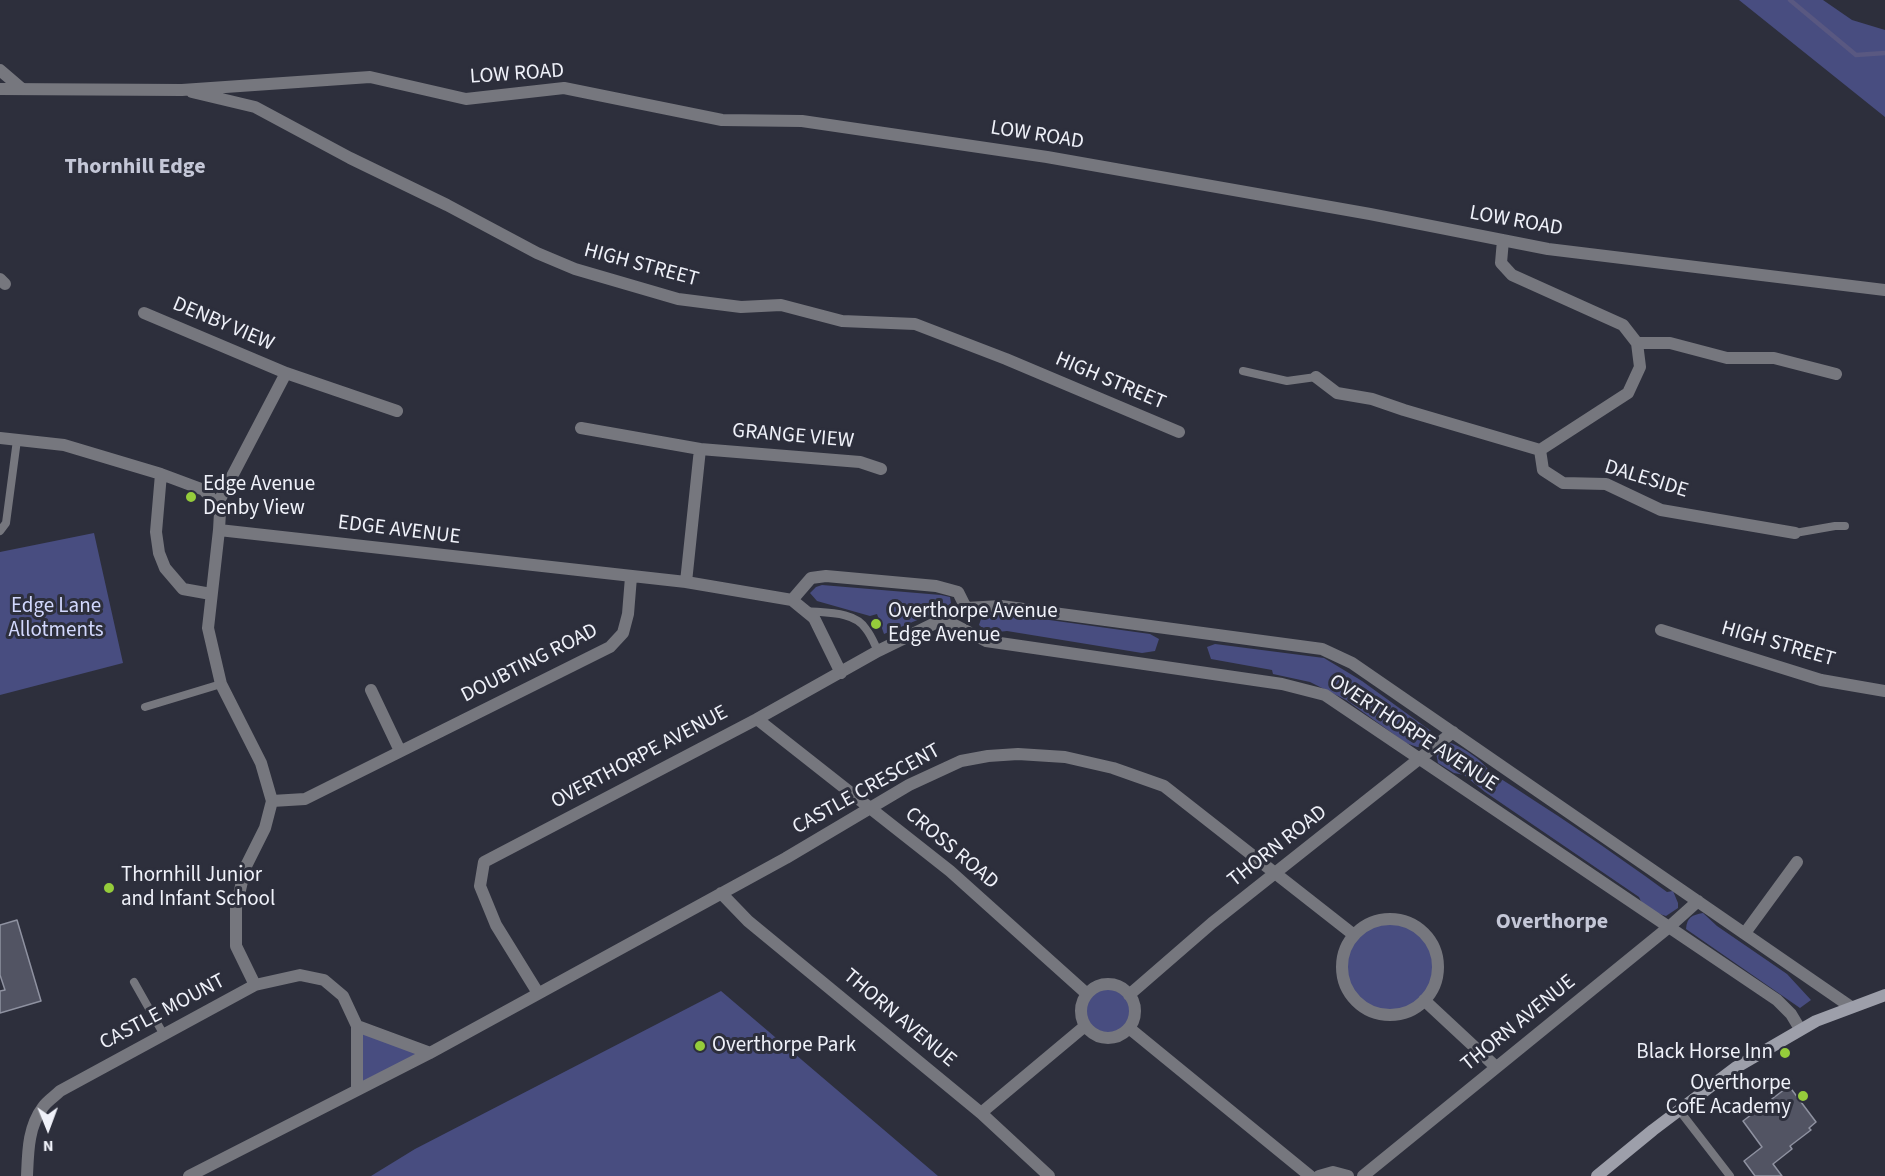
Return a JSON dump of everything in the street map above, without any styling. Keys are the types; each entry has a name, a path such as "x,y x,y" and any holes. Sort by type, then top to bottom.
{"street":[{"path":"0,70 21,88"},
{"name":"LOW ROAD","path":"182,90 370,77 466,99 564,88 722,120 802,121 1047,157 1370,214 1548,249 1885,290"},
{"path":"0,89 182,90"},
{"name":"HIGH STREET","path":"182,90 255,107 537,253 575,269 678,299 741,307 781,305 842,321 915,324 1006,358 1179,432"},
{"path":"1316,377 1338,393 1372,399 1540,450 1628,393 1640,367 1637,343 1623,325 1512,275 1502,263 1503,240"},
{"name":"DENBY VIEW","path":"144,314 286,373 397,411"},
{"path":"1637,343 1670,344 1727,358 1774,358 1836,374"},
{"name":"DENBY VIEW","path":"217,505 286,373"},
{"name":"GRANGE VIEW","path":"581,428 700,449 860,462 881,470"},
{"path":"0,438 64,445 161,474 204,490 217,505 220,512 219,530 208,628 221,684 261,763 272,801 265,828 245,868 236,908 236,946 255,985"},
{"name":"GRANGE VIEW","path":"686,582 700,449"},
{"name":"DALESIDE","path":"1540,450 1543,470 1563,483 1606,484 1661,510 1795,533"},
{"path":"161,474 156,532 159,552 165,568 183,589 212,594"},
{"name":"EDGE AVENUE","path":"219,530 686,582 792,600 814,618 841,673"},
{"path":"792,600 812,578 826,576 936,586 958,592 966,608"},
{"name":"DOUBTING ROAD","path":"272,801 305,799 610,647 623,633 628,614 631,577"},
{"name":"OVERTHORPE AVENUE","path":"538,993 496,925 480,886 484,862 942,619 966,608 1001,606 1322,649 1352,663 1851,1007"},
{"name":"OVERTHORPE AVENUE","path":"942,619 986,641 1282,684 1324,695 1777,1000 1791,1014 1800,1029"},
{"name":"HIGH STREET","path":"1661,630 1821,680 1885,691"},
{"path":"371,690 400,751"},
{"name":"CROSS ROAD","path":"757,719 950,871 1087,993"},
{"name":"THORN ROAD","path":"1129,995 1212,923 1453,732"},
{"name":"CASTLE CRESCENT","path":"430,1053 786,858 909,784 961,761 988,756 1018,754 1065,757 1113,768 1164,786 1354,935"},
{"path":"1745,933 1797,862"},
{"name":"THORN AVENUE","path":"722,893 748,921 981,1113 1049,1176"},
{"name":"THORN AVENUE","path":"1363,1176 1698,901"},
{"path":"1389,919 1405,921 1423,932 1434,948 1438,964 1432,990 1424,1000 1408,1011 1389,1014 1367,1009 1355,1000 1346,985 1342,970 1345,951 1354,935 1373,922 1389,919"},
{"name":"CASTLE MOUNT","path":"27,1176 29,1142 34,1124 43,1107 60,1091 255,985 300,975 324,980 343,996 357,1026 357,1089"},
{"path":"1101,985 1123,989 1129,995 1134,1009 1134,1017 1129,1028 1120,1035 1105,1038 1097,1036 1085,1026 1081,1010 1087,993 1101,985"},
{"path":"1597,1176 1735,1068 1800,1029 1885,995"},
{"path":"1424,1000 1496,1067"},
{"path":"357,1026 430,1053"},
{"path":"981,1113 1085,1026"},
{"path":"1129,1028 1310,1176"},
{"path":"189,1176 430,1053"},
{"path":"1318,1176 1333,1172 1348,1176"}],"lane":[{"path":"1243,371 1287,381 1316,377"},
{"path":"0,531 6,523 17,440"},
{"path":"1795,533 1845,526"},
{"path":"806,611 839,614 865,626 878,651"},
{"path":"145,706 221,684"},
{"path":"134,982 164,1035"},
{"path":"1679,1110 1730,1176"}],"green space":[{"path":"1739,0 1823,0 1852,20 1885,30 1885,117"},
{"name":"Edge Lane Allotments","path":"94,533 123,663 0,695 0,552"},
{"path":"822,585 941,595 950,597 951,603 946,608 884,634 877,614 870,616 817,601 810,593"},
{"path":"983,613 999,613 1150,634 1159,639 1155,651 1142,653 1007,631 988,633 979,625"},
{"path":"1215,644 1324,658 1362,681 1431,731 1425,746 1417,747 1406,743 1346,700 1310,682 1273,674 1272,670 1211,659 1207,647"},
{"path":"1451,743 1472,755 1490,772 1580,830 1667,892 1673,891 1678,908 1666,916 1650,909 1639,897 1485,792 1464,775 1454,773 1438,763 1436,753"},
{"path":"1703,913 1717,926 1787,974 1811,1000 1800,1008 1686,929 1691,917"},
{"path":"1390,919 1408,923 1424,933 1434,949 1438,967 1434,985 1424,1001 1408,1011 1390,1015 1372,1011 1356,1001 1346,985 1342,967 1346,949 1356,933 1372,923"},
{"path":"1108,984 1118,986 1127,992 1133,1001 1135,1011 1133,1021 1127,1030 1118,1036 1108,1038 1098,1036 1089,1030 1083,1021 1081,1011 1083,1001 1089,992 1098,986"},
{"name":"Overthorpe Park","path":"721,991 938,1176 371,1176 415,1149"},
{"path":"357,1026 430,1053 357,1089"}],"building":[{"path":"17,920 41,1001 0,1013 0,991 5,990 0,975 0,925"},
{"path":"1789,1086 1816,1122 1809,1128 1811,1130 1790,1146 1792,1149 1773,1164 1782,1176 1755,1176 1744,1161 1762,1147 1743,1121"}],"waterway":[{"path":"1790,0 1856,55 1885,53"}],"place":[{"name":"Edge Avenue Denby View","path":"191,497"},
{"name":"Overthorpe Avenue Edge Avenue","path":"876,624"},
{"name":"Thornhill Junior and Infant School","path":"109,888"},
{"name":"Overthorpe Park","path":"700,1046"},
{"name":"Black Horse Inn","path":"1785,1053"},
{"name":"Overthorpe CofE Academy","path":"1803,1096"}],"district":[{"name":"Thornhill Edge","path":"135,168"},
{"name":"Overthorpe","path":"1552,923"}]}
